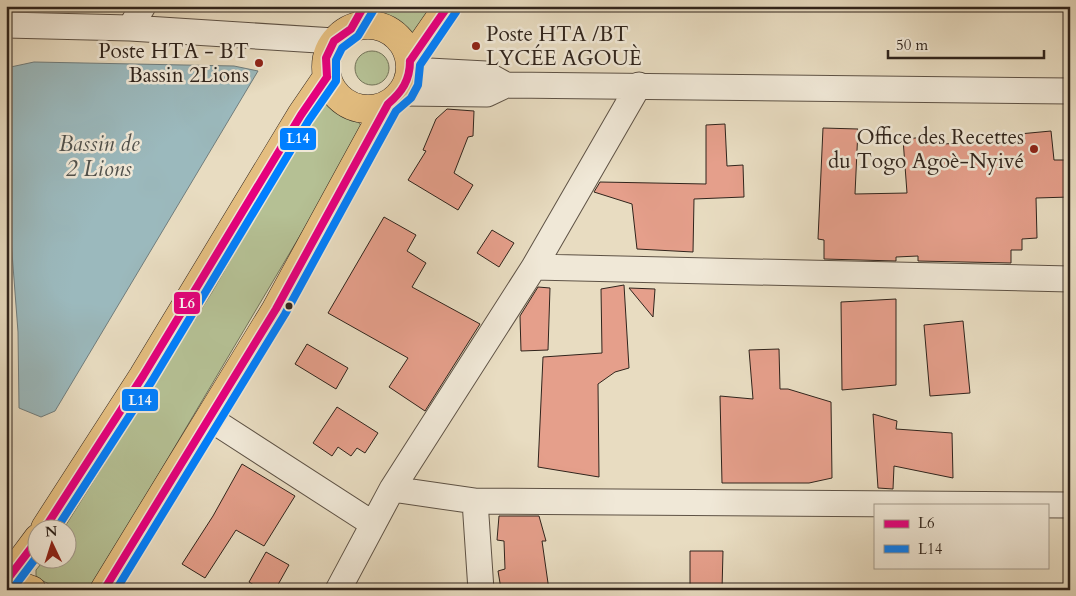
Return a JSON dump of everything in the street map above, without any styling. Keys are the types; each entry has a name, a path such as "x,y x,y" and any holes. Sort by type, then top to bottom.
{"main road":[{"path":"104,590 276,309 403,82 448,6"},
{"path":"350,25 370,25 388,30 403,43 403,82 369,109 351,106 335,94 327,77 326,58 350,25"},
{"path":"51,518 143,376 300,115 327,77"},
{"path":"6,581 28,551"},
{"path":"12,590 24,587 32,590"}],"street":[{"path":"130,28 143,6"},
{"path":"6,24 130,28 350,25"},
{"path":"403,82 487,94 506,85 1070,91"},
{"path":"338,590 392,489 534,267 638,85"},
{"path":"534,267 1070,279"},
{"path":"209,418 373,524"},
{"path":"392,489 475,501 921,504"},
{"path":"475,501 481,590"},
{"path":"1048,505 1070,505"}],"green space":[{"path":"385,6 436,6 415,38 405,29 379,15"},
{"path":"372,51 384,56 389,68 384,80 372,85 360,80 355,68 360,56"},
{"path":"323,100 344,114 356,119 362,127 333,180 88,590 73,590 48,584 36,576 38,568 78,568 78,518 70,518 212,292"}],"water":[{"name":"Bassin de 2 Lions","path":"34,62 234,66 258,71 55,411 41,417 19,408 18,332 6,173 6,68"}],"building":[{"path":"447,109 474,111 473,136 468,137 454,173 473,185 458,210 408,180 426,151 423,150 436,119"},
{"path":"725,124 727,166 743,165 744,197 694,199 693,252 637,249 632,204 594,192 600,182 706,184 706,125"},
{"path":"823,128 858,129 855,194 907,193 903,139 941,136 941,144 998,142 998,136 1051,131 1054,160 1070,160 1070,197 1036,198 1037,238 1022,239 1022,250 1011,250 1011,263 918,261 918,256 896,257 896,261 824,259 824,240 818,239"},
{"path":"384,217 416,235 407,251 426,263 412,287 480,324 425,411 389,387 408,358 328,313"},
{"path":"492,230 514,243 499,267 477,253"},
{"path":"624,285 629,368 615,372 598,384 599,477 538,467 543,357 602,353 601,289"},
{"path":"538,287 550,288 548,350 521,351 520,316"},
{"path":"629,288 655,289 653,317"},
{"path":"896,299 896,385 842,390 841,302"},
{"path":"963,321 970,393 930,396 924,325"},
{"path":"307,344 348,368 336,389 295,364"},
{"path":"779,349 780,389 788,389 831,402 832,478 809,483 722,483 720,396 753,399 749,350"},
{"path":"337,407 378,433 365,453 357,448 351,456 338,447 332,456 313,443"},
{"path":"873,414 897,421 896,429 952,433 953,478 894,466 893,489 878,488"},
{"path":"242,464 295,496 264,546 236,530 205,578 182,564 213,516"},
{"path":"499,516 539,516 546,541 542,541 549,590 501,589 498,571 505,569 504,541 497,540"},
{"path":"690,551 723,551 722,590 690,590"},
{"path":"266,552 289,565 275,590 262,590 249,582"}],"transit line":[{"name":"L6","path":"327,77 326,58 334,41 351,29 364,6"},
{"name":"L6","path":"410,61 448,6"},
{"name":"L14","path":"63,518 152,381 309,120 336,81 336,60 342,48 358,36 373,11"},
{"name":"L14","path":"116,590 285,314 396,111 411,98 418,85 420,65 456,12"},
{"name":"L6","path":"104,590 276,309 388,104 407,80 410,61"},
{"name":"L6","path":"51,518 143,376 301,115 327,77"},
{"name":"L6","path":"6,581 28,552"},
{"name":"L14","path":"14,587 28,568"}],"place":[{"name":"Poste HTA /BT LYCÉE AGOUÈ","path":"476,46"},
{"name":"Poste HTA - BT Bassin 2Lions","path":"259,63"},
{"name":"Office des Recettes du Togo Agoè-Nyivé","path":"1034,149"}]}
